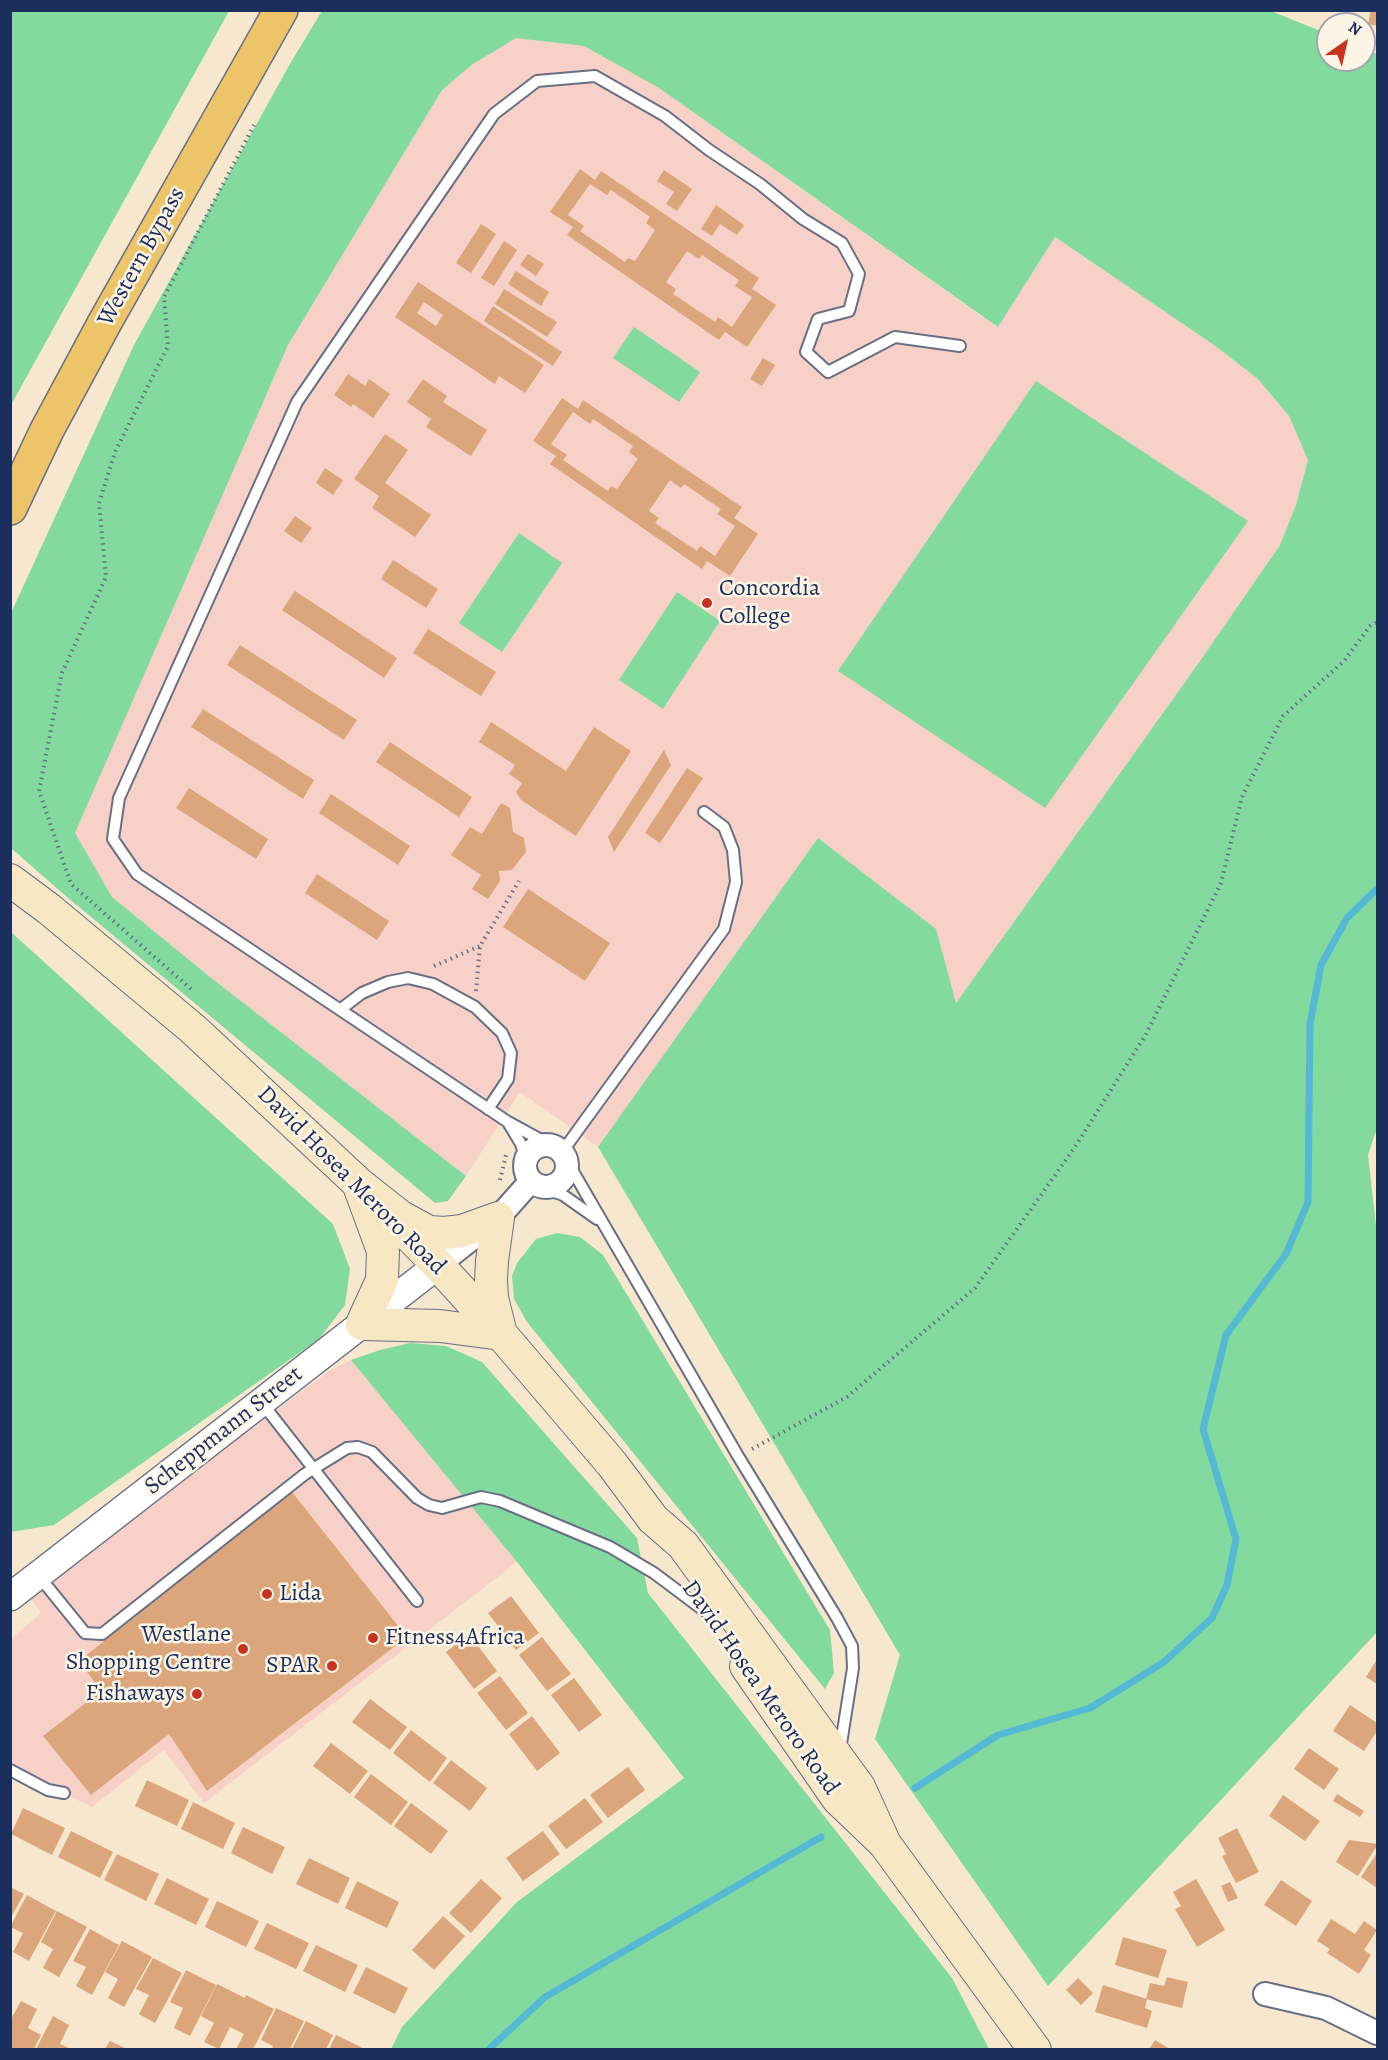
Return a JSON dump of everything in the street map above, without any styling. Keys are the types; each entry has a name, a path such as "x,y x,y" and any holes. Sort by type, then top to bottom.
{"highway":[{"name":"Western Bypass","path":"10,508 47,430 105,322 281,10"}],"main road":[{"name":"David Hosea Meroro Road","path":"10,880 49,909 193,1029 358,1183 501,1334 612,1464 653,1519 683,1545 859,1787 885,1844"},
{"path":"358,1183 401,1217 429,1232 462,1231 498,1218 491,1280 492,1298 501,1334 440,1326 362,1323 382,1280 383,1251 358,1183"},
{"name":"David Hosea Meroro Road","path":"653,1519 665,1555 838,1799 885,1844 1035,2049"}],"street":[{"path":"538,1147 560,1153 568,1168 557,1186 533,1176 528,1154 538,1147"},
{"path":"438,1265 498,1218 533,1176"},
{"name":"Scheppmann Street","path":"10,1597 438,1265"},
{"path":"1265,1994 1326,2008 1377,2035"}],"lane":[{"path":"838,1756 853,1668 852,1646 560,1153 507,1122 137,873 113,839 119,798 297,402 494,114 537,81 595,76 664,116 760,184 803,219 842,243 860,274 849,311 818,319 807,352 828,372 896,337 960,346"},
{"path":"560,1153 724,929 736,882 733,849 724,827 704,812"},
{"path":"341,1009 362,993 388,982 408,978 433,984 475,1006 502,1033 511,1053 508,1079 488,1108"},
{"path":"507,1122 521,1144 533,1176 602,1223"},
{"path":"262,1402 417,1601"},
{"path":"38,1575 85,1633 102,1634 312,1469 347,1448 358,1447 372,1452 417,1498 429,1505 442,1508 481,1497 500,1502 610,1546 654,1573 710,1616"},
{"path":"10,1770 48,1790 63,1793"}],"path":[{"path":"192,990 71,884 39,791 62,673 106,577 99,503 115,452 168,346 164,297 254,125"},
{"path":"738,1456 847,1397 975,1288 1074,1147 1145,1036 1221,883 1242,797 1283,716 1344,661 1370,626 1377,622"},
{"path":"475,1006 480,946 519,881"},
{"path":"408,978 480,946"},
{"path":"498,1183 502,1176 506,1154 507,1122"}],"shaded area":[{"name":"Concordia College","path":"516,37 584,46 659,88 997,327 1055,237 1214,345 1258,379 1289,416 1308,460 1296,505 1280,545 956,1003 818,838 598,1147 520,1092 466,1176 210,977 112,897 74,833 288,345 442,90 473,64"},
{"path":"351,1360 517,1562 204,1803 164,1750 92,1807 11,1768 10,1640 41,1613 27,1593 329,1371"}],"green space":[{"path":"1268,10 1316,29 1316,72 1376,72 1377,54 1378,1125 1368,1155 1378,1244 1377,1632 1048,1986 875,1739 900,1655 598,1147 818,838 936,929 956,1003 1280,545 1296,505 1308,460 1289,416 1258,379 1214,345 1055,237 998,327 659,88 584,46 516,38 473,64 442,90 288,345 75,833 112,897 210,977 466,1176 448,1201 435,1203 11,848 11,613 135,343 291,62 322,11"},
{"path":"10,11 229,11 11,405"},
{"path":"634,327 700,372 679,402 613,358"},
{"path":"1036,381 1248,521 1045,808 838,671"},
{"path":"519,533 562,563 502,652 459,623"},
{"path":"677,592 720,621 663,709 619,680"},
{"path":"11,932 333,1224 350,1269 345,1305 319,1339 54,1525 11,1532"},
{"path":"557,1233 580,1237 603,1255 830,1630 834,1673 825,1689 527,1322 514,1299 512,1276 517,1263 536,1239"},
{"path":"410,1343 446,1346 482,1362 637,1538 648,1593 952,1978 989,2049 391,2049 402,2027 517,1902 684,1778 517,1562 351,1360"}],"building":[{"path":"1377,10 1377,26 1376,12 1371,12"},
{"path":"580,169 595,180 601,171 759,278 752,289 776,305 747,347 725,332 719,340 567,235 573,227 550,212","holes":["590,184 607,195 611,190 650,217 646,223 655,230 635,261 628,258 625,262 580,231 584,226 568,215","687,251 699,259 702,255 739,280 735,286 752,297 732,327 718,317 715,322 673,294 676,289 666,282"]},
{"path":"664,170 692,189 677,211 666,204 674,192 657,181"},
{"path":"716,205 744,225 737,235 720,224 712,236 701,229"},
{"path":"481,224 496,234 471,273 456,263"},
{"path":"504,241 517,250 494,286 481,278"},
{"path":"528,254 544,264 536,276 520,265"},
{"path":"516,271 549,292 541,306 508,284"},
{"path":"418,282 544,365 525,393 499,376 495,384 395,317","holes":["424,302 443,315 436,326 417,313"]},
{"path":"504,289 557,322 547,337 495,304"},
{"path":"493,306 562,352 553,366 484,321"},
{"path":"763,358 775,365 762,386 750,379"},
{"path":"348,374 365,386 369,379 390,394 373,418 353,404 351,407 334,395"},
{"path":"423,379 447,396 443,402 487,430 471,456 426,427 431,419 407,402"},
{"path":"562,398 578,409 583,400 742,507 734,518 758,534 730,576 707,561 702,569 550,464 556,456 533,441","holes":["573,412 590,424 593,419 633,446 629,452 638,459 617,489 611,486 608,491 563,460 567,455 551,444","670,480 681,488 684,484 721,509 717,514 735,526 715,556 700,546 697,551 655,523 659,518 649,511"]},
{"path":"385,434 408,450 385,483 431,515 415,537 372,508 379,496 354,479"},
{"path":"325,468 343,480 333,495 316,483"},
{"path":"295,516 312,528 301,543 284,531"},
{"path":"393,560 438,589 426,608 381,579"},
{"path":"295,591 397,658 384,678 282,610"},
{"path":"428,629 496,672 481,696 413,653"},
{"path":"240,645 357,720 344,740 227,665"},
{"path":"203,709 314,780 303,799 191,727"},
{"path":"491,722 566,771 594,727 631,751 576,836 521,800 516,792 522,783 509,774 515,765 479,742"},
{"path":"390,742 472,797 459,817 376,762"},
{"path":"664,750 671,765 614,852 608,837"},
{"path":"687,768 703,778 660,843 645,833"},
{"path":"189,788 268,839 256,859 176,808"},
{"path":"331,794 410,846 398,865 319,813"},
{"path":"501,803 510,808 513,832 524,838 526,852 512,870 499,871 500,881 488,899 472,889 481,875 451,855 470,827 482,834"},
{"path":"317,874 389,921 377,940 305,893"},
{"path":"528,889 610,943 585,981 503,927"},
{"name":"Westlane Shopping Centre","path":"292,1492 407,1637 207,1791 169,1734 91,1795 43,1736 101,1691 79,1661"},
{"path":"511,1596 539,1633 516,1650 488,1613"},
{"path":"469,1634 497,1671 474,1689 446,1652"},
{"path":"542,1637 571,1674 547,1691 519,1655"},
{"path":"1377,1659 1377,1684 1366,1677"},
{"path":"500,1676 528,1713 506,1730 477,1693"},
{"path":"574,1678 602,1715 579,1732 551,1695"},
{"path":"370,1699 407,1727 390,1750 352,1722"},
{"path":"1350,1705 1377,1723 1377,1731 1364,1751 1333,1731"},
{"path":"532,1716 560,1753 537,1771 509,1734"},
{"path":"411,1730 447,1758 430,1782 393,1753"},
{"path":"331,1743 368,1771 350,1794 313,1766"},
{"path":"1309,1748 1339,1769 1324,1790 1294,1769"},
{"path":"451,1760 487,1788 470,1811 433,1783"},
{"path":"628,1767 645,1790 608,1818 590,1795"},
{"path":"371,1774 408,1802 391,1825 354,1797"},
{"path":"147,1780 189,1800 177,1826 135,1806"},
{"path":"1337,1794 1364,1811 1360,1817 1333,1801"},
{"path":"1283,1795 1320,1821 1305,1841 1269,1816"},
{"path":"585,1798 603,1822 566,1849 548,1826"},
{"path":"193,1802 235,1823 223,1849 181,1829"},
{"path":"411,1803 448,1831 431,1854 394,1826"},
{"path":"23,1808 65,1828 52,1855 11,1834"},
{"path":"243,1827 285,1847 272,1874 231,1853"},
{"path":"1237,1828 1259,1872 1236,1883 1222,1856 1226,1854 1218,1838"},
{"path":"71,1831 113,1852 100,1878 58,1857"},
{"path":"543,1831 560,1854 523,1881 506,1858"},
{"path":"1349,1840 1378,1844 1358,1876 1336,1862"},
{"path":"1377,1853 1377,1888 1361,1877"},
{"path":"117,1854 159,1874 146,1901 104,1880"},
{"path":"309,1858 350,1878 338,1904 296,1884"},
{"path":"167,1878 209,1899 196,1925 154,1904"},
{"path":"481,1879 502,1898 471,1933 449,1913"},
{"path":"1196,1879 1225,1930 1197,1947 1175,1909 1181,1906 1173,1892"},
{"path":"1281,1880 1312,1901 1296,1926 1264,1905"},
{"path":"357,1881 399,1902 387,1928 345,1908"},
{"path":"1230,1882 1238,1898 1228,1902 1221,1886"},
{"path":"10,1887 24,1894 10,1919"},
{"path":"27,1895 56,1911 29,1961 13,1952 23,1933 10,1927"},
{"path":"217,1901 259,1921 246,1947 205,1927"},
{"path":"57,1911 87,1927 59,1977 43,1968 53,1949 41,1942"},
{"path":"443,1916 465,1936 434,1970 412,1950"},
{"path":"1331,1919 1355,1934 1364,1921 1377,1930 1364,1950 1371,1955 1359,1974 1327,1953 1330,1949 1317,1941"},
{"path":"267,1923 309,1943 296,1969 254,1949"},
{"path":"90,1929 119,1945 92,1995 76,1986 86,1967 73,1961"},
{"path":"1123,1937 1167,1950 1158,1978 1115,1965"},
{"path":"122,1941 152,1957 124,2007 108,1998 118,1979 105,1972"},
{"path":"316,1945 358,1965 345,1992 303,1971"},
{"path":"153,1958 182,1973 155,2023 139,2014 149,1995 136,1989"},
{"path":"366,1967 408,1988 395,2014 353,1993"},
{"path":"186,1970 216,1985 190,2036 174,2028 183,2008 170,2002"},
{"path":"1167,1977 1188,1982 1182,2008 1146,1999 1150,1983 1164,1986"},
{"path":"1078,1978 1093,1993 1081,2005 1066,1990"},
{"path":"217,1984 274,2009 253,2049 236,2049 244,2034 230,2027 219,2049 204,2042 214,2023 201,2016"},
{"path":"1103,1985 1147,1999 1145,2008 1152,2011 1147,2028 1095,2012"},
{"path":"21,2001 37,2009 28,2028 41,2035 34,2049 10,2049 10,2021"},
{"path":"276,2008 304,2021 290,2049 272,2049 273,2046 261,2040"},
{"path":"53,2016 69,2025 60,2044 71,2049 36,2049"},
{"path":"306,2021 333,2035 326,2049 292,2049"},
{"path":"336,2035 365,2049 329,2049"},
{"path":"1155,2040 1170,2049 1149,2049"},
{"path":"110,2041 127,2049 105,2049"}],"waterway":[{"path":"915,1788 998,1735 1090,1708 1164,1662 1212,1618 1227,1585 1236,1539 1203,1429 1226,1335 1286,1254 1308,1202 1310,1024 1321,965 1347,918 1378,888"},
{"path":"488,2050 545,1997 821,1837"}],"place":[{"name":"Concordia College","path":"707,603"},
{"name":"Lida","path":"267,1594"},
{"name":"Fitness4Africa","path":"373,1638"},
{"name":"Westlane Shopping Centre","path":"243,1649"},
{"name":"SPAR","path":"332,1666"},
{"name":"Fishaways","path":"197,1694"}]}
